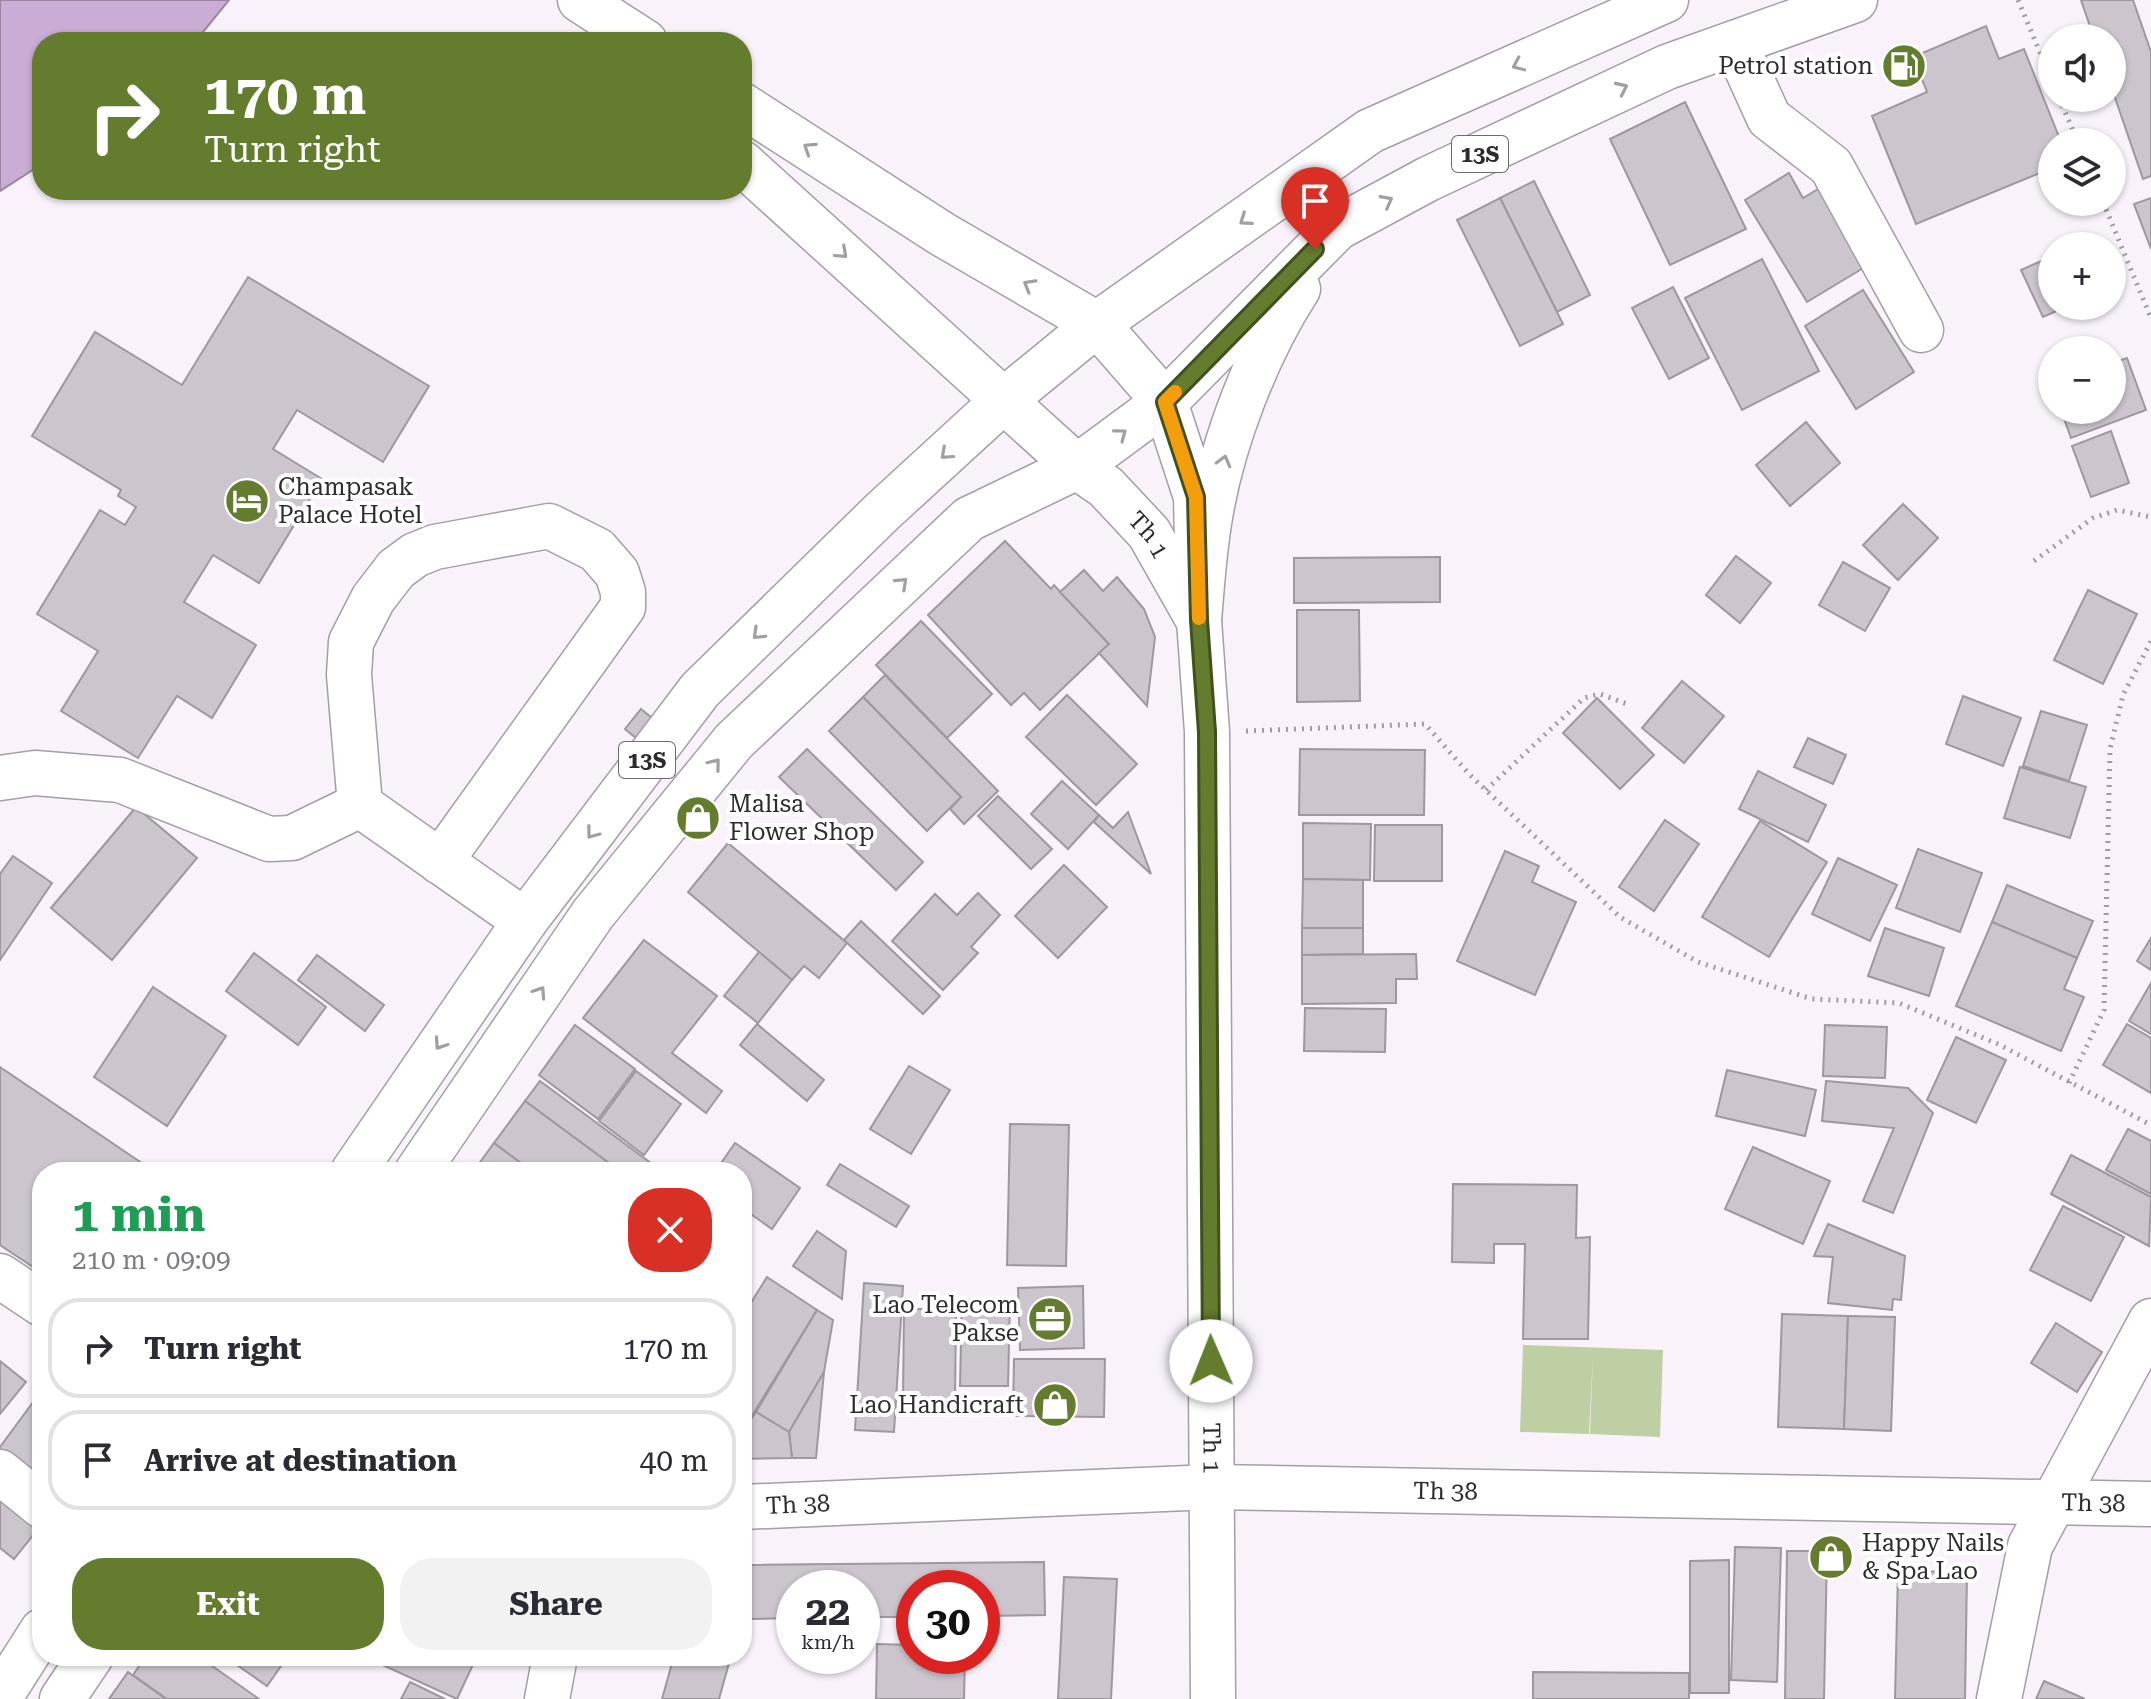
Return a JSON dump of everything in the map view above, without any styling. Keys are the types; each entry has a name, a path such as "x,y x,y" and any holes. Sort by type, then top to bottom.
{"main road":[{"path":"560,0 596,32"},
{"path":"580,0 630,32"},
{"name":"13S","path":"360,1162 525,921 700,690 882,512 1003,401 1097,324 1370,131 1666,0"},
{"name":"13S","path":"424,1162 593,914 734,741 969,519 1077,467 1165,402 1337,228 1428,179 1667,67 1855,0"},
{"path":"1735,43 1769,118 1831,166 1921,330"},
{"path":"752,111 942,234 1097,324 1165,402"},
{"name":"Th 1","path":"752,172 1077,467 1106,487 1149,533 1199,620"},
{"path":"1199,620 1210,515 1237,413 1280,317 1337,228"},
{"name":"Th 1","path":"1165,402 1196,497 1199,620 1207,732 1213,1699"},
{"path":"440,862 623,607 623,592 617,573 597,550 549,526 435,547 415,555 396,569 373,599 351,642 349,675 360,805 440,862 525,921"},
{"path":"0,778 35,773 120,780 269,839 292,838 360,805"},
{"path":"0,1276 32,1297"},
{"path":"1999,1699 2030,1546 2151,1321"},
{"path":"0,1472 32,1498"},
{"name":"Th 38","path":"752,1507 1212,1487 2151,1504"},
{"path":"0,1697 32,1647"},
{"path":"62,1699 84,1666"},
{"path":"547,1699 553,1666"}],"path":[{"path":"2018,0 2038,48"},
{"path":"2109,216 2151,318"},
{"path":"2034,561 2093,518 2117,510 2151,517"},
{"path":"2069,1083 2104,1010 2110,749 2123,695 2151,641"},
{"path":"1486,790 1584,698 1600,694 1630,705"},
{"path":"1207,732 1425,724 1486,790 1620,917 1698,962 1812,999 1899,1003 1998,1044 2151,1125"}],"green space":[{"path":"1523,1345 1663,1350 1660,1437 1590,1434 1593,1355 1589,1434 1520,1432"}],"shaded area":[{"path":"0,0 229,0 203,32 32,32 32,170 0,191"}],"building":[{"path":"2081,0 2133,0 2151,52 2151,176 2143,179 2120,112 2126,112 2126,24 2089,24"},
{"path":"1986,26 1999,59 2024,49 2038,84 2038,112 2049,112 2055,128 2038,128 2038,174 1916,224 1872,116 1927,92 1913,57"},
{"path":"1685,102 1746,229 1670,265 1610,139"},
{"path":"1789,173 1803,198 1818,189 1865,267 1807,302 1745,200"},
{"path":"1534,181 1590,295 1557,312 1500,198"},
{"path":"1500,198 1563,324 1520,346 1457,220"},
{"path":"2151,198 2151,249 2134,204"},
{"path":"1762,259 1819,371 1742,410 1685,298"},
{"path":"2038,262 2038,306 2021,270"},
{"path":"248,277 429,386 383,462 297,410 273,449 322,479 259,583 213,555 184,602 256,645 212,718 177,696 138,758 61,711 98,651 37,614 100,510 125,525 136,507 118,496 121,490 32,436 95,332 182,385"},
{"path":"1673,287 1709,358 1669,379 1632,308"},
{"path":"1863,290 1914,372 1856,409 1805,326"},
{"path":"2126,358 2146,410 2126,417"},
{"path":"1806,422 1840,463 1790,506 1756,465"},
{"path":"2066,424 2108,424 2071,438"},
{"path":"2111,431 2129,483 2091,497 2072,446"},
{"path":"1903,504 1938,538 1898,580 1863,545"},
{"path":"1005,541 1051,589 1054,585 1109,644 1040,710 1024,693 1011,705 928,615"},
{"path":"1736,556 1771,583 1740,623 1706,595"},
{"path":"1440,557 1440,602 1294,603 1294,558"},
{"path":"1843,562 1890,588 1865,631 1819,605"},
{"path":"1084,570 1103,591 1117,577 1144,609 1155,637 1147,706 1099,653 1109,644 1060,592"},
{"path":"2088,590 2137,614 2103,684 2054,660"},
{"path":"1297,610 1359,610 1360,701 1297,702"},
{"path":"921,621 992,694 947,738 876,665"},
{"path":"885,675 998,791 964,824 950,809 961,797 863,697"},
{"path":"1682,681 1724,716 1684,763 1642,728"},
{"path":"1067,695 1137,764 1096,805 1026,737"},
{"path":"1963,696 2021,718 2003,766 1946,744"},
{"path":"863,697 961,797 927,831 829,731"},
{"path":"1597,698 1654,755 1620,789 1563,733"},
{"path":"641,709 652,718 636,738 625,729"},
{"path":"2041,711 2087,725 2069,781 2023,766"},
{"path":"1808,738 1846,755 1833,784 1794,767"},
{"path":"807,749 923,862 896,890 779,777"},
{"path":"1300,749 1425,750 1424,815 1299,815"},
{"path":"2020,767 2086,787 2070,838 2004,818"},
{"path":"1758,771 1826,805 1808,842 1739,809"},
{"path":"1062,781 1099,815 1068,849 1031,814"},
{"path":"998,796 1052,849 1031,869 978,816"},
{"path":"136,807 197,858 112,960 51,908"},
{"path":"1128,812 1151,874 1094,822 1099,815 1113,828"},
{"path":"1665,820 1699,844 1654,911 1619,887"},
{"path":"1760,821 1827,862 1769,957 1702,917"},
{"path":"1303,823 1371,824 1370,880 1303,879"},
{"path":"1375,825 1442,825 1442,881 1374,881"},
{"path":"728,843 847,943 819,978 804,966 792,980 688,892"},
{"path":"1918,849 1982,873 1960,932 1896,908"},
{"path":"1505,851 1539,866 1532,882 1576,902 1535,995 1457,961"},
{"path":"13,856 52,883 0,960 0,874"},
{"path":"1838,858 1897,885 1870,941 1812,914"},
{"path":"1064,865 1107,907 1058,958 1015,916"},
{"path":"1303,879 1363,880 1363,928 1302,928"},
{"path":"2007,885 2093,921 2077,958 1992,922"},
{"path":"978,893 1000,915 971,947 978,953 943,990 892,941 935,894 957,915"},
{"path":"861,921 940,996 923,1014 844,940"},
{"path":"1992,922 2077,958 2064,989 2084,997 2061,1051 1956,1006"},
{"path":"1302,928 1363,928 1363,954 1302,955"},
{"path":"1885,928 1944,948 1929,996 1868,976"},
{"path":"2151,938 2151,970 2137,961"},
{"path":"644,940 717,996 672,1053 722,1091 706,1113 583,1018"},
{"path":"759,952 792,980 758,1023 724,996"},
{"path":"254,953 326,1007 298,1045 226,991"},
{"path":"1416,954 1417,979 1396,979 1396,1003 1302,1004 1302,955"},
{"path":"317,955 384,1005 365,1031 298,980"},
{"path":"2151,983 2151,1034 2129,1021"},
{"path":"153,987 226,1036 167,1126 94,1077"},
{"path":"1305,1008 1386,1009 1385,1052 1304,1051"},
{"path":"757,1024 824,1080 807,1101 740,1045"},
{"path":"2127,1024 2151,1038 2151,1093 2103,1065"},
{"path":"575,1025 635,1069 598,1119 539,1075"},
{"path":"1825,1025 1887,1027 1885,1078 1823,1076"},
{"path":"1956,1037 2006,1060 1976,1123 1927,1100"},
{"path":"909,1066 950,1090 911,1154 870,1129"},
{"path":"0,1067 140,1162 32,1162 32,1266 0,1245"},
{"path":"1727,1070 1816,1090 1805,1136 1716,1116"},
{"path":"636,1071 681,1104 644,1155 599,1121"},
{"path":"540,1081 649,1162 607,1162 525,1101"},
{"path":"1826,1081 1908,1088 1933,1113 1893,1213 1863,1201 1894,1128 1822,1121"},
{"path":"525,1101 607,1162 520,1162 494,1143"},
{"path":"1010,1124 1069,1125 1066,1266 1007,1265"},
{"path":"2128,1129 2151,1141 2151,1194 2106,1170"},
{"path":"494,1143 520,1162 480,1162"},
{"path":"735,1143 800,1188 772,1229 752,1215 752,1162 722,1162"},
{"path":"1753,1147 1830,1181 1803,1244 1725,1209"},
{"path":"2071,1155 2151,1197 2149,1246 2051,1194"},
{"path":"840,1164 909,1206 896,1227 827,1185"},
{"path":"1453,1184 1577,1185 1576,1238 1590,1237 1588,1339 1523,1339 1525,1244 1494,1244 1494,1263 1452,1262"},
{"path":"2063,1206 2124,1237 2091,1301 2030,1270"},
{"path":"1828,1224 1905,1256 1901,1300 1893,1299 1892,1310 1828,1303 1833,1257 1814,1256"},
{"path":"817,1231 846,1251 842,1299 793,1266"},
{"path":"767,1277 817,1310 752,1416 752,1301"},
{"path":"864,1283 903,1286 894,1432 855,1430"},
{"path":"1083,1286 1084,1348 1020,1350 1018,1288"},
{"path":"962,1299 1010,1300 1008,1386 960,1386"},
{"path":"904,1309 956,1309 955,1401 903,1401"},
{"path":"817,1310 833,1320 824,1372 789,1432 756,1412"},
{"path":"1782,1314 1848,1316 1844,1429 1778,1427"},
{"path":"1848,1316 1895,1317 1891,1431 1844,1429"},
{"path":"2056,1323 2102,1352 2077,1392 2031,1363"},
{"path":"1014,1359 1105,1359 1104,1417 1013,1416"},
{"path":"0,1361 26,1382 0,1414"},
{"path":"824,1372 816,1458 792,1458 789,1432"},
{"path":"32,1404 32,1482 0,1458 0,1447"},
{"path":"756,1412 789,1432 792,1458 752,1459 752,1418"},
{"path":"0,1480 32,1514 32,1536 14,1559 0,1548"},
{"path":"1735,1547 1781,1548 1777,1682 1731,1680"},
{"path":"1787,1551 1827,1551 1824,1699 1785,1699"},
{"path":"1729,1560 1729,1693 1690,1693 1690,1561"},
{"path":"1044,1562 1045,1615 1000,1616 1000,1570 896,1570 896,1617 880,1617 880,1570 776,1570 776,1618 752,1619 752,1565"},
{"path":"1898,1571 1967,1572 1965,1699 1895,1699"},
{"path":"1064,1577 1117,1579 1111,1699 1058,1699"},
{"path":"880,1644 896,1645 896,1674 965,1674 964,1699 876,1699"},
{"path":"139,1666 212,1666 259,1699 167,1699 133,1675"},
{"path":"238,1666 281,1666 267,1686"},
{"path":"385,1666 472,1666 457,1699"},
{"path":"671,1666 728,1666 719,1699 662,1699"},
{"path":"128,1672 166,1699 109,1699"},
{"path":"1533,1672 1689,1673 1689,1699 1533,1699"},
{"path":"2044,1681 2085,1699 2036,1699"},
{"path":"410,1682 445,1699 401,1699"}],"slow traffic":[{"path":"1175,392 1165,402 1196,497 1199,618"}],"place":[{"name":"Petrol station","path":"1904,66"},
{"name":"Champasak Palace Hotel","path":"247,501"},
{"name":"Malisa Flower Shop","path":"698,818"},
{"name":"Lao Telecom Pakse","path":"1050,1319"},
{"name":"Lao Handicraft","path":"1055,1405"},
{"name":"Happy Nails & Spa Lao","path":"1831,1557"}],"route":[{"path":"1211,1361 1207,732 1199,620 1196,497 1165,402 1315,249"}]}
